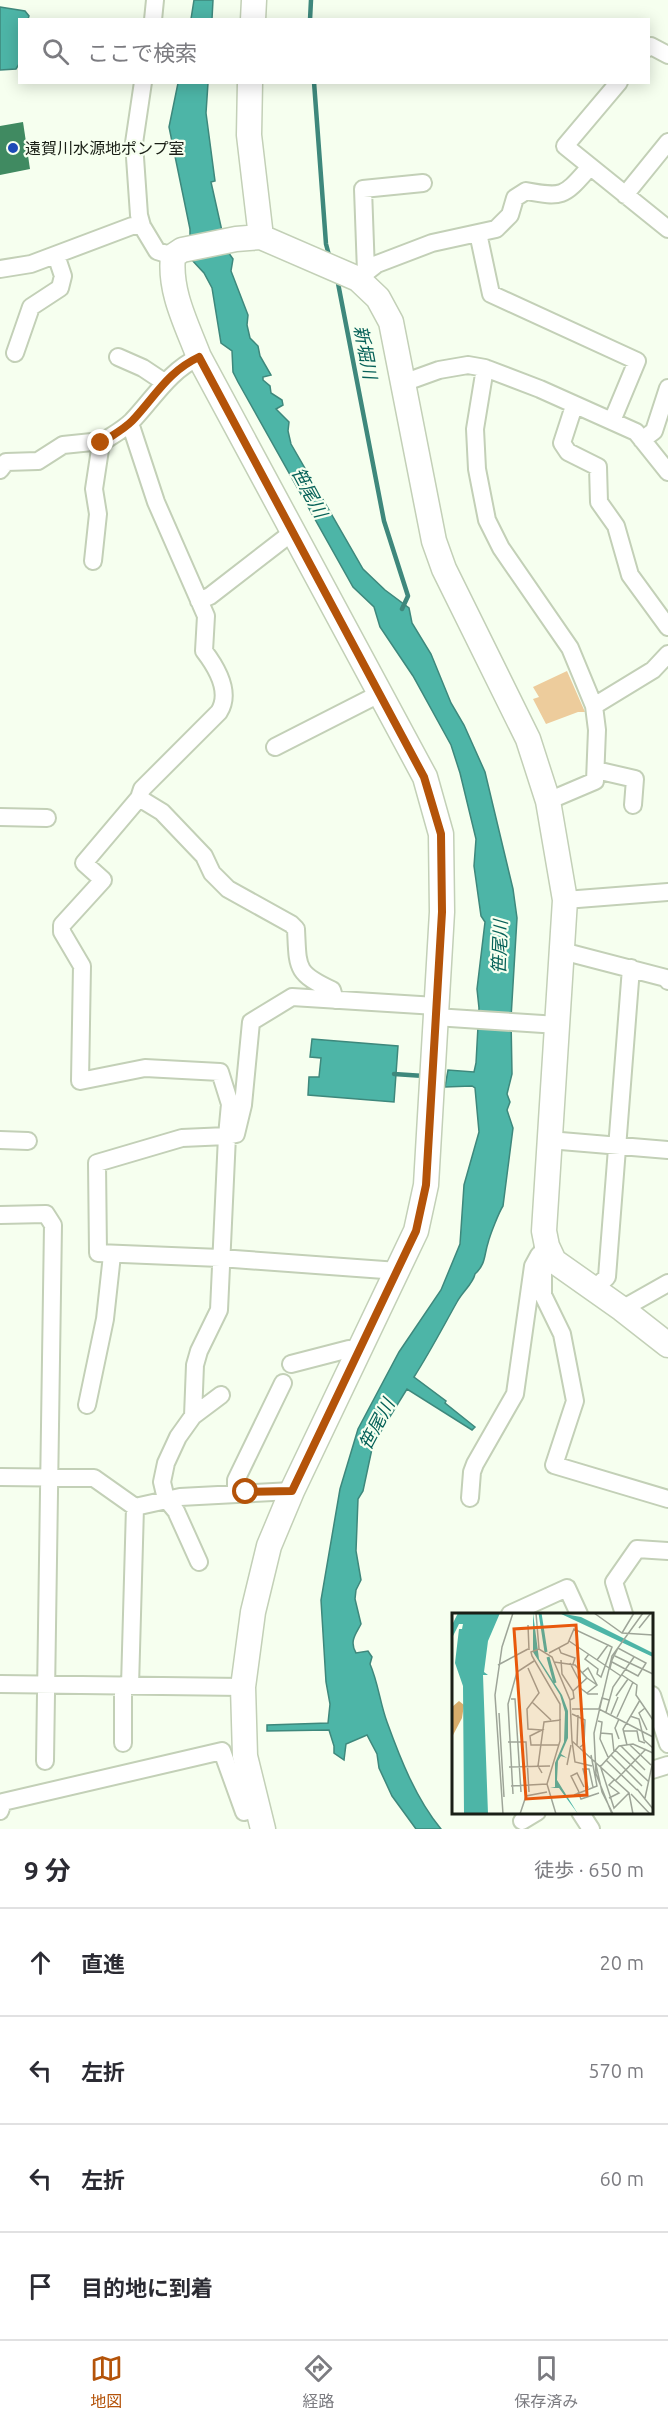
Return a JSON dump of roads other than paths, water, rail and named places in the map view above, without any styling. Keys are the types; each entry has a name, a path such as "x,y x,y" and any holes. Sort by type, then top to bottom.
{"street":[{"path":"153,18 155,0"},
{"path":"253,18 254,0"},
{"path":"650,47 668,55"},
{"path":"143,84 134,143 137,200 142,226 157,251 177,253 236,238 261,237 362,275 391,322 434,541 444,569 528,739 548,801 565,900 562,951 553,1025 543,1239 543,1295 562,1334 575,1401 554,1465 668,1499"},
{"path":"250,84 249,135 261,237"},
{"path":"617,84 565,146 589,168 668,229"},
{"path":"625,195 668,142"},
{"path":"362,275 377,264 432,243 496,229 510,215 515,198 526,191 554,196 572,188 589,168"},
{"path":"362,275 363,189 423,183"},
{"path":"0,269 32,264 132,226 142,226"},
{"path":"478,233 491,294 637,360 612,422"},
{"path":"177,253 171,274 178,302 199,357 424,777 441,834 441,1014 426,1185 416,1231 292,1491 269,1546 253,1611 243,1687 245,1756 260,1818"},
{"path":"15,352 31,307 60,288 63,276 56,255"},
{"path":"118,357 143,368 164,382"},
{"path":"2,465 38,461 63,445 101,443 130,423 164,382 187,363 199,357"},
{"path":"403,383 439,370 468,365 485,368 540,388 574,406 636,432 668,472"},
{"path":"485,368 475,429 477,469 487,520 501,548 570,648 594,706 597,730 595,781 548,801"},
{"path":"642,440 654,431 668,388"},
{"path":"574,406 562,443 568,452 598,467 599,502 616,526 630,575 668,627"},
{"path":"130,423 156,502 206,616 204,651 211,659 224,691 224,703 219,712 142,789 139,798 84,863 103,880 62,925 62,932 82,966 80,1081 145,1068 220,1072 230,1104 219,1310 199,1351 195,1365 193,1416"},
{"path":"93,561 98,514 94,489 101,443"},
{"path":"199,601 210,596 294,531"},
{"path":"594,706 661,674 668,654"},
{"path":"275,747 381,693"},
{"path":"596,770 635,779 633,805"},
{"path":"139,798 162,812 204,856 212,873 228,889 296,929 298,961 302,972 309,979 332,990 335,1000"},
{"path":"0,817 47,818"},
{"path":"565,900 668,892"},
{"path":"562,951 631,968 666,978 668,981"},
{"path":"594,1289 607,1277 631,968"},
{"path":"398,1271 220,1258 98,1253 97,1163 182,1138 236,1134 243,1105 251,1022 292,997 553,1025"},
{"path":"0,1140 28,1141"},
{"path":"549,1140 668,1150"},
{"path":"0,1215 46,1214 52,1225 45,1761"},
{"path":"543,1239 554,1261 668,1345"},
{"path":"470,1498 472,1472 475,1464 515,1394 533,1266 543,1239"},
{"path":"87,1405 105,1319 112,1255"},
{"path":"622,1309 668,1283"},
{"path":"291,1364 349,1349 358,1353"},
{"path":"236,1493 236,1480 283,1383"},
{"path":"199,1562 176,1511 166,1499 162,1482 166,1463 178,1437 193,1416 221,1395"},
{"path":"0,1477 94,1478 135,1507 152,1505 166,1499 292,1491"},
{"path":"123,1743 135,1507"},
{"path":"624,1613 614,1582 637,1549 668,1551"},
{"path":"512,1613 567,1588 579,1613"},
{"path":"0,1684 243,1687"},
{"path":"653,1701 668,1744"},
{"path":"0,1811 3,1802 222,1751 244,1812 260,1818"},
{"path":"653,1769 668,1765"},
{"path":"522,1821 534,1814"},
{"path":"581,1814 591,1829"}],"water":[{"path":"194,0 213,0 212,18 191,18"},
{"path":"0,7 25,11 28,18 18,18 18,66 16,69 0,70"},
{"name":"笹尾川","path":"178,84 208,84 206,113 215,181 211,182 226,249 233,259 231,271 248,315 247,325 250,338 258,346 260,356 271,375 263,377 263,380 270,386 271,393 282,400 283,405 276,409 289,422 288,431 291,444 363,569 409,608 412,623 431,654 451,703 464,725 485,772 513,889 517,918 511,1018 512,1074 507,1094 510,1102 507,1110 513,1128 503,1206 481,1267 459,1298 414,1377 475,1427 472,1430 407,1389 373,1444 363,1491 358,1499 356,1551 361,1580 355,1599 361,1624 354,1638 354,1649 356,1653 368,1651 372,1657 370,1664 397,1750 416,1791 441,1829 416,1829 392,1796 379,1768 377,1754 367,1735 346,1744 344,1760 334,1753 329,1730 267,1731 267,1725 328,1723 330,1704 326,1682 321,1600 340,1489 358,1429 399,1352 441,1290 460,1244 464,1185 479,1132 475,1088 472,1086 445,1087 448,1070 474,1072 476,1063 479,1008 477,989 485,922 481,916 474,866 476,839 451,745 413,676 380,627 374,607 353,587 233,372 232,351 221,343 212,288 204,273 190,258 190,229 169,127"},
{"path":"312,1039 398,1046 394,1102 308,1095 309,1077 319,1077 321,1058 310,1057"}],"waterway":[{"name":"新堀川","path":"310,18 311,0"},
{"name":"新堀川","path":"314,84 326,244 330,259"},
{"name":"新堀川","path":"337,278 384,521 408,596 402,609"},
{"path":"394,1074 424,1076"}],"place":[{"name":"遠賀川水源地ポンプ室","path":"13,148"}]}
